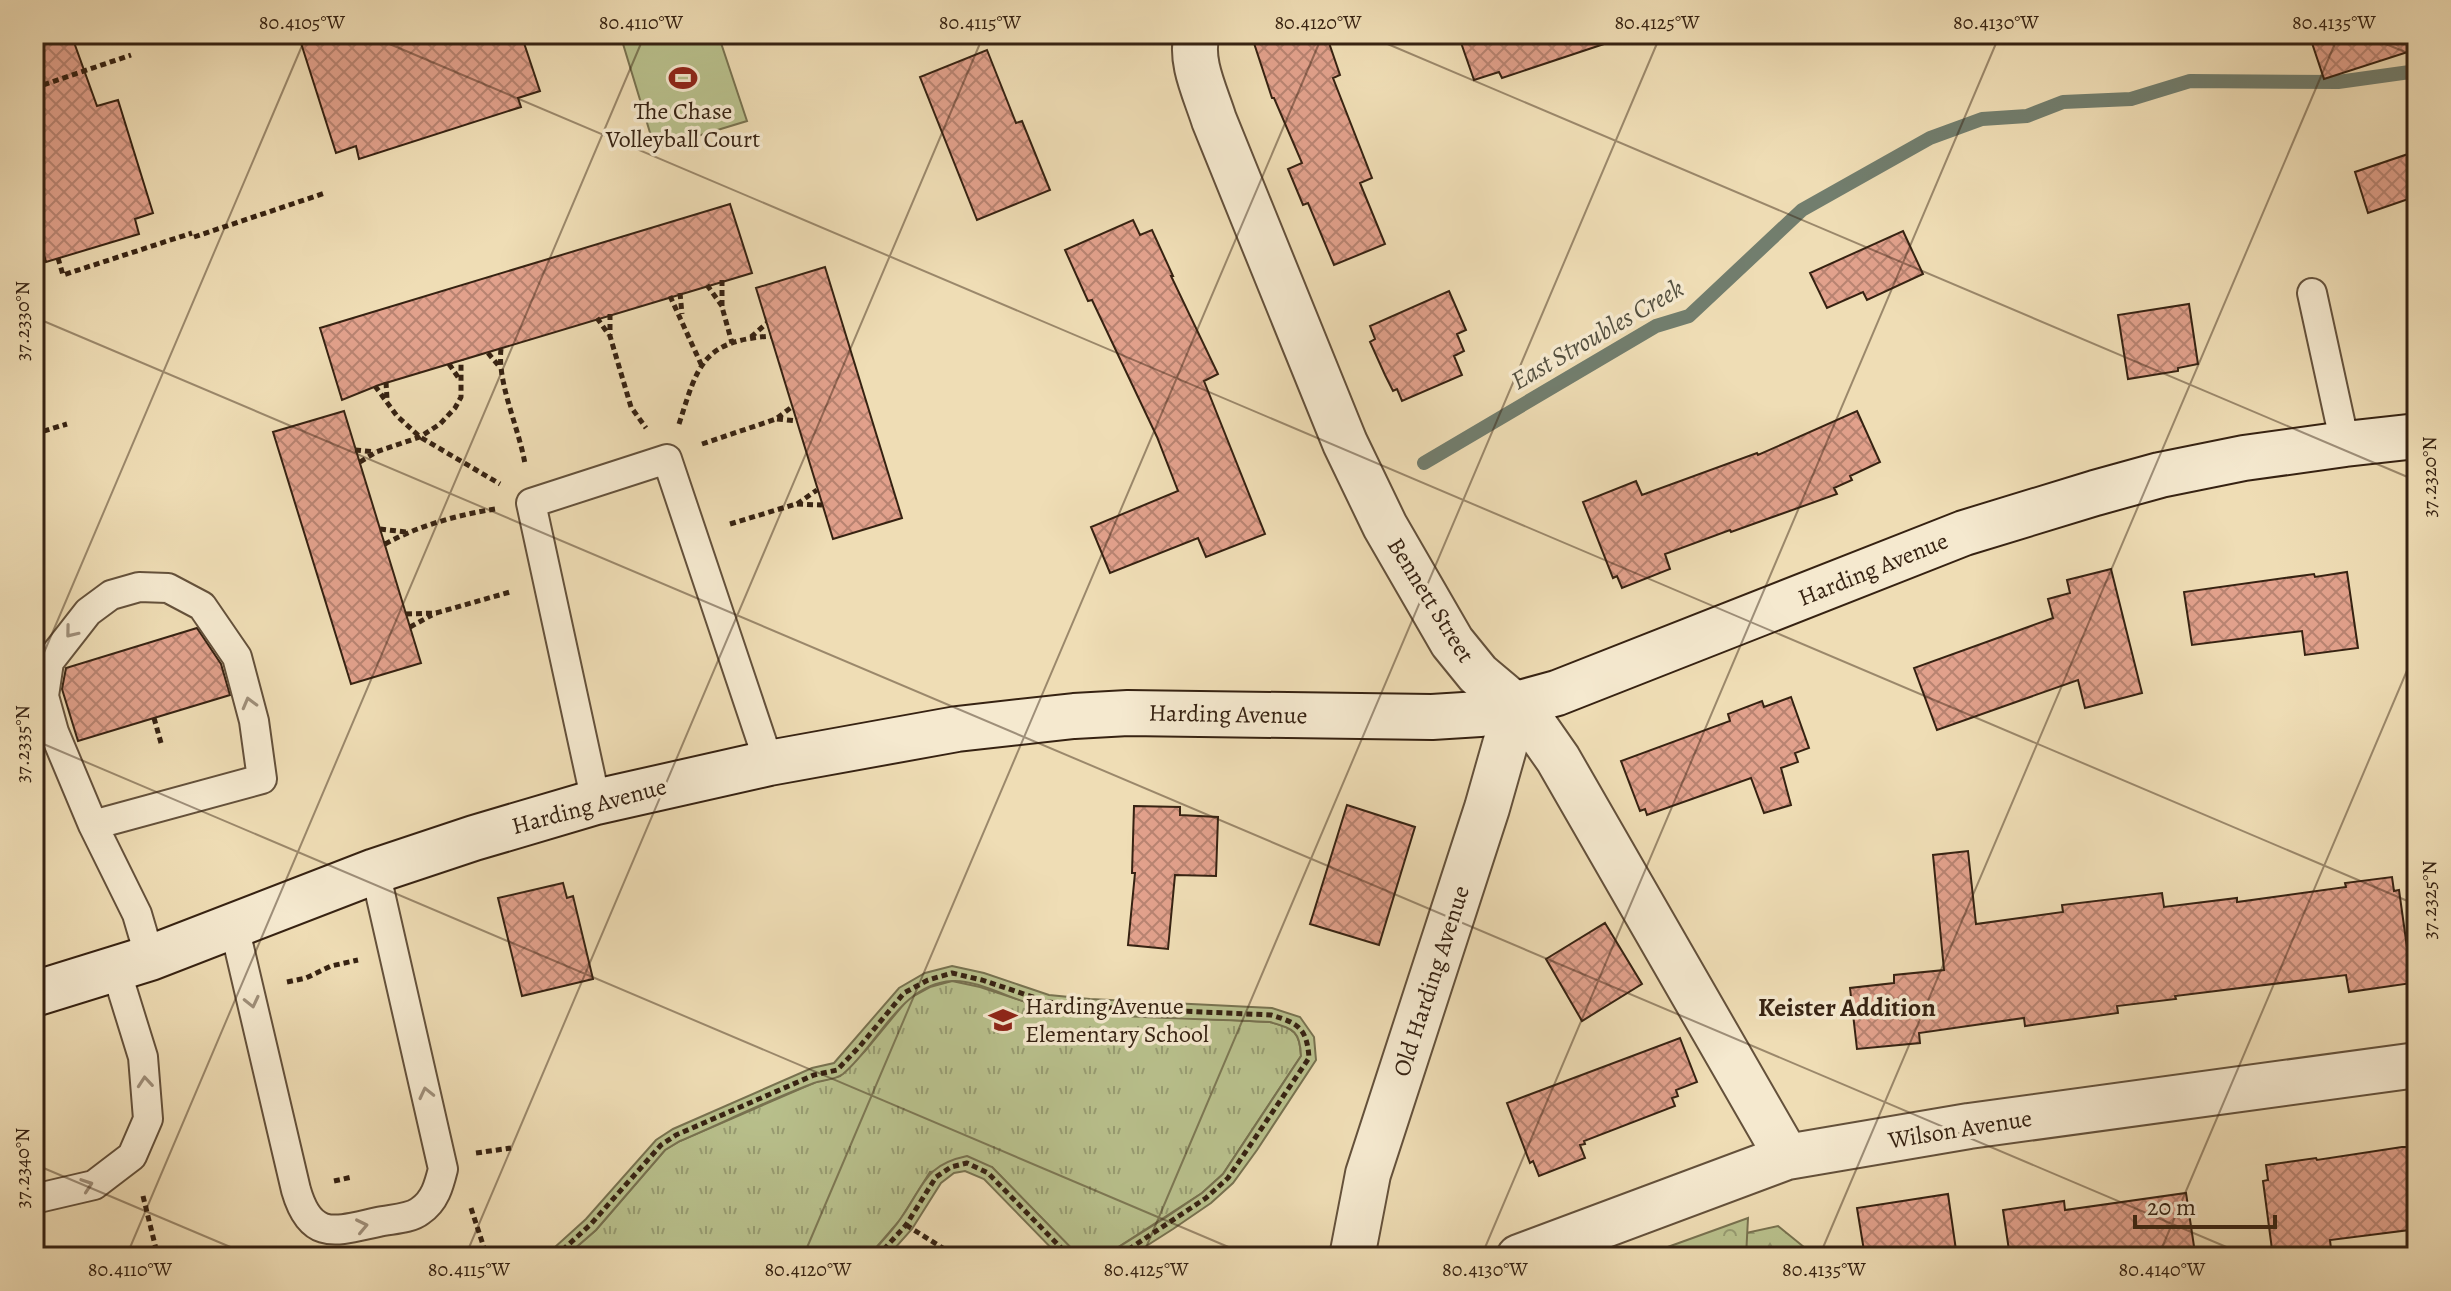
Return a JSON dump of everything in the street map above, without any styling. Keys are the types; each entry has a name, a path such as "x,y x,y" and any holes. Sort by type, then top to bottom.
{"street":[{"name":"Bennett Street","path":"1197,34 1197,67 1214,120 1345,443 1385,526 1452,642 1478,674 1535,726 1558,759 1787,1157"},
{"name":"Harding Avenue","path":"34,994 133,964 375,871 596,802 769,763 957,729 1074,716 1128,713 1432,717 1480,714 1557,693 1964,533 2160,475 2244,458 2417,436"},
{"name":"Old Harding Avenue","path":"1352,1257 1368,1174 1487,808 1516,706"},
{"name":"Wilson Avenue","path":"1526,1256 1787,1157 1969,1126 2417,1065"}],"lane":[{"path":"2312,293 2345,444"},
{"path":"596,802 531,503 667,459 769,763"},
{"path":"34,1199 94,1185 132,1156 148,1119 133,964 137,914 93,825 54,732 44,696 49,662 88,612 111,595 131,589 168,588 202,606 237,657 254,721 262,779 93,825"},
{"path":"234,926 296,1190 309,1219 320,1227 335,1231 417,1214 438,1189 443,1169 375,871"}],"path":[{"path":"34,88 131,55"},
{"path":"58,258 63,275 325,193"},
{"path":"722,280 722,307 732,343"},
{"path":"707,285 722,307"},
{"path":"680,293 682,319"},
{"path":"670,296 701,364"},
{"path":"610,314 610,336 631,407"},
{"path":"597,318 610,336"},
{"path":"750,338 767,323"},
{"path":"688,397 701,364 710,353 732,343 771,336"},
{"path":"501,349 499,366 521,440"},
{"path":"488,353 499,366"},
{"path":"360,462 376,452 420,437 440,424 461,397 461,360"},
{"path":"449,364 460,381"},
{"path":"386,382 387,400"},
{"path":"375,386 397,416 420,437 469,466"},
{"path":"711,440 776,419 793,406"},
{"path":"776,419 797,421"},
{"path":"34,434 67,424"},
{"path":"355,450 376,452"},
{"path":"737,522 796,504 817,490"},
{"path":"796,504 822,505"},
{"path":"385,544 407,532 473,512"},
{"path":"380,529 407,532"},
{"path":"410,627 436,613 496,596"},
{"path":"406,614 436,613"},
{"path":"154,718 161,743"},
{"path":"306,978 331,966"},
{"path":"555,1257 591,1224 661,1145 676,1135 814,1075 837,1070 904,993 928,980 952,973 1048,1002 1089,1007 1271,1015 1296,1022 1308,1039 1309,1058 1228,1178 1206,1198 1117,1257"},
{"path":"877,1257 906,1225 936,1177 951,1167 967,1163 988,1173 1070,1257"},
{"path":"144,1199 158,1257"},
{"path":"469,1202 487,1257"},
{"path":"906,1225 957,1257"}],"green space":[{"name":"The Chase Volleyball Court","path":"620,34 718,34 747,121 655,149"},
{"path":"952,966 984,973 1049,995 1272,1008 1300,1017 1314,1037 1316,1060 1233,1183 1211,1203 1129,1257 1095,1257 1109,1253 1165,1218 1202,1193 1223,1174 1301,1056 1297,1036 1290,1029 1270,1022 1078,1012 1039,1007 963,981 934,985 904,1004 843,1074 780,1097 665,1150 596,1230 565,1257 544,1257 586,1219 656,1140 673,1129 812,1068 834,1063 899,988 925,973"},
{"path":"952,981 1047,1009 1270,1022 1294,1032 1301,1056 1223,1174 1202,1193 1109,1253 1092,1257 1074,1251 992,1167 930,1172 900,1220 868,1257 565,1257 596,1230 665,1150 816,1082 840,1076 908,999 930,987"},
{"path":"967,1156 992,1167 1074,1251 1092,1257 1060,1257 984,1179 965,1171 954,1173 941,1183 912,1229 887,1257 868,1257 897,1223 926,1178 942,1165"},
{"path":"1748,1218 1746,1257 1640,1257"},
{"path":"1778,1226 1804,1247 1808,1257 1666,1257 1686,1246"}],"building":[{"path":"34,34 71,34 97,106 118,100 153,213 135,219 139,234 46,262 44,255 34,258"},
{"path":"320,34 521,34 540,91 518,98 521,107 359,159 356,146 336,153 300,40"},
{"path":"1251,34 1326,34 1340,75 1333,78 1372,178 1360,183 1385,244 1334,265 1308,203 1303,205 1288,169 1302,163 1272,98"},
{"path":"1458,34 1612,34 1613,41 1502,78 1499,72 1474,80"},
{"path":"2309,34 2417,34 2417,49 2324,79"},
{"path":"987,50 1016,123 1022,121 1050,190 977,220 920,77"},
{"path":"2417,151 2417,196 2368,213 2355,172"},
{"path":"730,204 752,273 379,385 342,400 320,328"},
{"path":"1133,220 1140,235 1152,230 1218,374 1204,381 1265,534 1206,557 1198,538 1110,573 1091,527 1178,491 1157,437 1065,250"},
{"path":"1903,231 1923,274 1867,300 1863,292 1827,308 1810,273"},
{"path":"825,267 902,518 833,539 756,288"},
{"path":"1449,291 1466,330 1457,334 1464,351 1454,356 1462,375 1402,401 1397,389 1393,391 1370,342 1375,339 1370,326"},
{"path":"2189,304 2198,364 2178,368 2178,371 2128,379 2118,315"},
{"path":"344,411 421,663 351,684 273,432"},
{"path":"1857,411 1880,462 1850,476 1852,480 1834,488 1837,494 1665,554 1670,569 1622,588 1617,576 1613,578 1583,502 1636,481 1642,495 1758,455"},
{"path":"2111,569 2142,693 2085,708 2078,680 1937,730 1914,668 2053,618 2048,599 2070,593 2067,580"},
{"path":"2347,572 2358,648 2305,655 2302,631 2192,645 2184,592"},
{"path":"197,628 221,664 230,695 78,741 62,689 66,668"},
{"path":"1791,697 1809,748 1795,753 1798,762 1781,768 1791,805 1764,813 1751,778 1647,815 1645,809 1640,811 1621,761 1730,721 1728,714 1762,701 1764,707"},
{"path":"1347,805 1415,827 1379,945 1310,924"},
{"path":"1134,806 1180,807 1180,815 1218,817 1216,876 1175,875 1168,949 1128,945 1135,873 1132,873"},
{"path":"1968,851 1976,924 2063,912 2062,905 2162,893 2164,907 2237,898 2237,902 2346,887 2345,883 2392,877 2394,891 2399,890 2412,983 2349,992 2346,975 2175,996 2176,999 2117,1006 2118,1013 2025,1026 2024,1018 1919,1033 1920,1043 1857,1049 1850,988 1894,983 1894,975 1944,970 1933,855"},
{"path":"563,883 567,898 573,896 593,979 522,996 498,898"},
{"path":"1605,923 1642,984 1582,1021 1546,959"},
{"path":"1680,1038 1697,1082 1676,1090 1678,1096 1672,1098 1675,1106 1584,1141 1585,1144 1580,1145 1585,1158 1539,1176 1533,1161 1530,1163 1507,1103"},
{"path":"2417,1147 2417,1229 2330,1240 2332,1257 2273,1257 2263,1181 2268,1180 2266,1165"},
{"path":"2186,1193 2195,1253 2164,1257 2010,1257 2003,1210 2064,1201 2065,1210"},
{"path":"1948,1194 1956,1250 1914,1257 1865,1257 1857,1208"}],"waterway":[{"name":"East Stroubles Creek","path":"1424,463 1656,326 1689,316 1802,210 1930,138 1982,119 2027,116 2063,102 2131,99 2190,81 2338,82 2417,71"}],"place":[{"name":"The Chase Volleyball Court","path":"683,78"},
{"name":"Harding Avenue Elementary School","path":"1003,1020"}],"district":[{"name":"Keister Addition","path":"1847,1007"}]}
